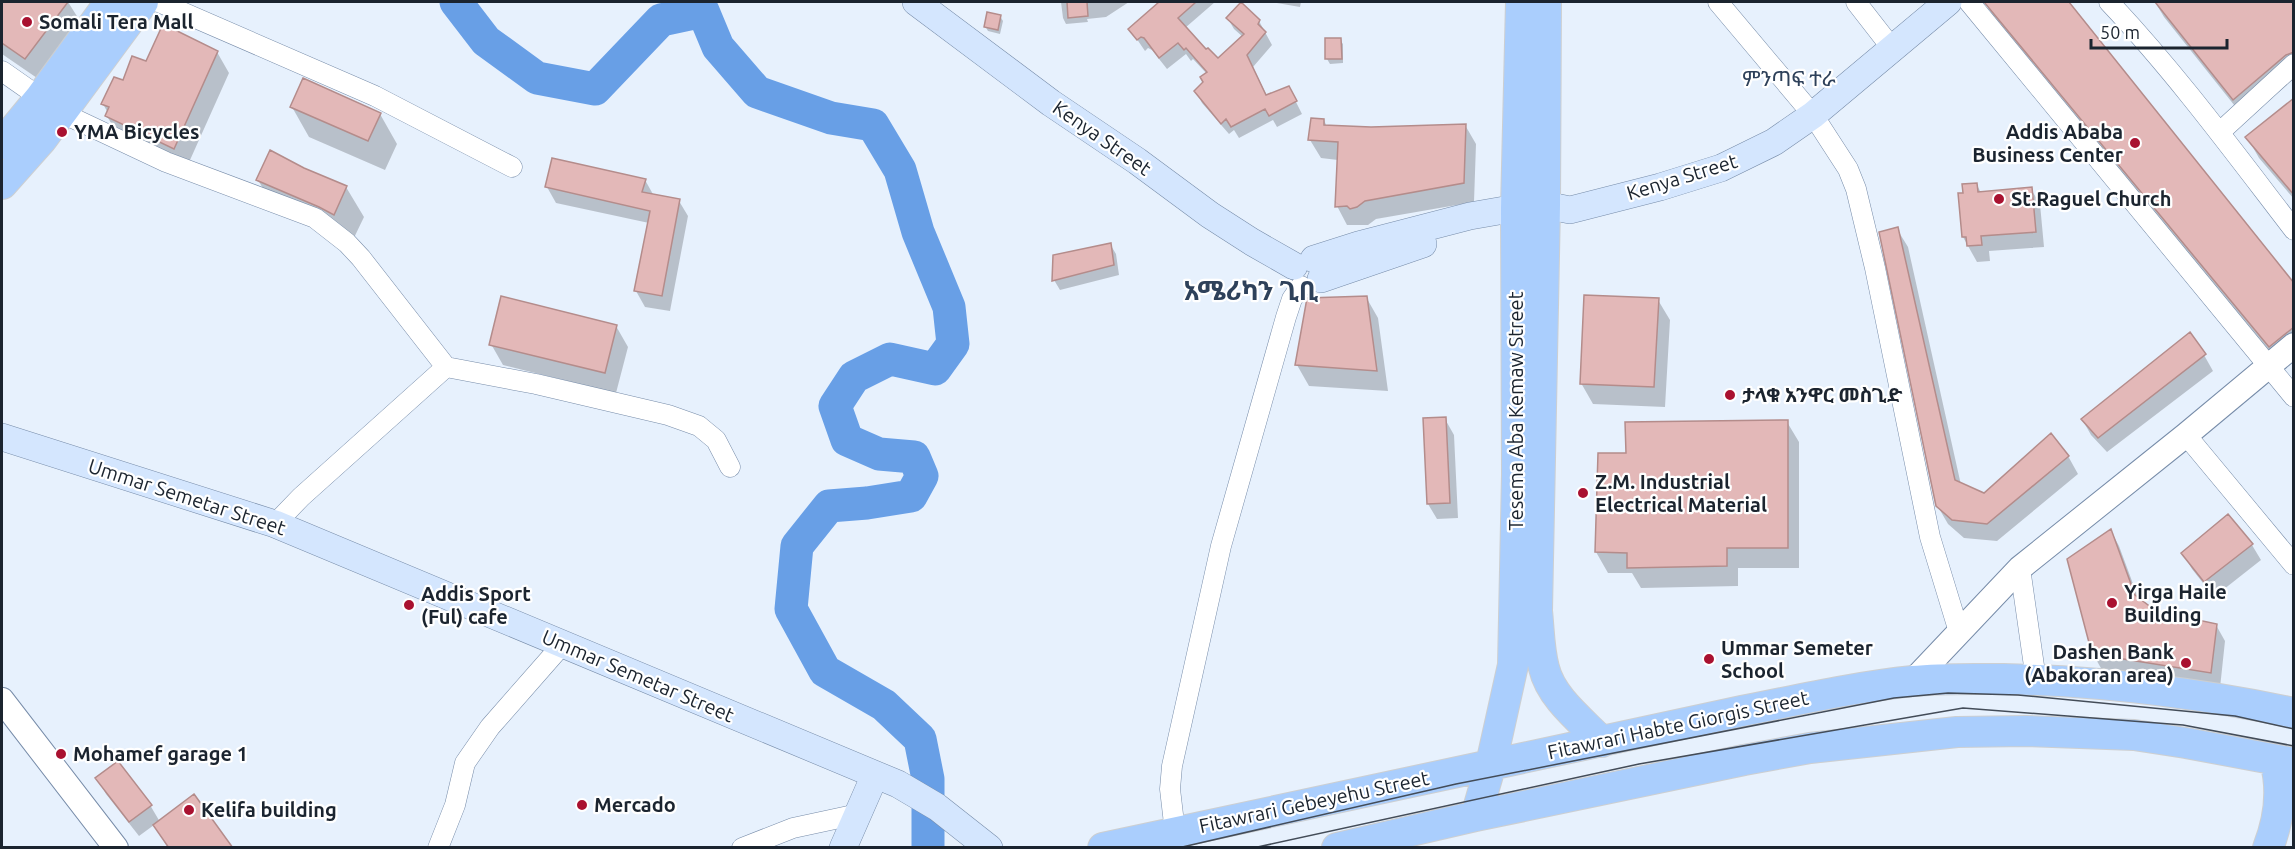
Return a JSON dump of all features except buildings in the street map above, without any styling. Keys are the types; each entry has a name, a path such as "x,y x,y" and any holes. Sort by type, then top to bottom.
{"main road":[{"path":"2,184 51,105 110,2"},
{"path":"2,144 51,105 143,2"},
{"name":"Kenya Street","path":"916,2 1051,103 1137,161 1210,215 1252,242 1308,272 1538,213 1660,188 1721,168 1774,142 1813,115 1891,47 1948,2"},
{"name":"Tesema Aba Kemaw Street","path":"1476,816 1491,764 1513,664 1517,475 1538,213 1521,2"},
{"name":"Tesema Aba Kemaw Street","path":"1546,2 1538,213 1537,611 1544,669 1552,687 1565,704 1602,742"},
{"name":"Ummar Semetar Street","path":"2,437 274,524 886,779 937,807 989,848"},
{"name":"Fitawrari Habte Giorgis Street","path":"1491,764 1826,694 1913,681 2036,680 2152,689 2222,698 2294,712"},
{"path":"1337,848 1476,816 1810,748 1957,732 2026,731 2134,735 2186,742 2284,762 2278,772 2277,825 2268,848"},
{"name":"Fitawrari Gebeyehu Street","path":"1103,848 1491,764"},
{"path":"843,848 858,814 886,779"},
{"path":"1387,786 1403,833"}],"street":[{"path":"159,2 375,96 512,167"},
{"path":"1718,2 1813,115 1848,170 1862,210 1930,537 1959,632"},
{"path":"1856,2 1891,47"},
{"path":"1969,2 2294,397"},
{"path":"2109,2 2143,38 2220,132 2294,230"},
{"path":"2220,132 2294,64"},
{"path":"2,71 51,105 166,162 315,218 347,243 361,258 446,367 536,384 679,418 709,432 716,440 730,468"},
{"path":"1175,832 1170,789 1172,766 1221,546 1292,299 1308,272"},
{"path":"1913,681 2020,568 2294,345"},
{"path":"274,524 446,367"},
{"path":"2186,435 2294,565"},
{"path":"2020,568 2036,680"},
{"path":"438,848 455,805 465,763 490,727 562,645"},
{"path":"2,700 116,848"},
{"path":"742,848 793,828 858,814"}],"waterway":[{"path":"456,2 486,41 537,78 595,89 661,20 703,11 718,47 757,92 831,118 873,125 900,170 918,232 949,307 953,344 935,369 890,359 854,377 835,406 847,440 879,454 914,457 922,476 911,496 829,506 797,546 791,609 825,671 884,705 920,739 928,779 928,848"}],"tram line":[{"path":"1178,848 1456,784 1894,698 1948,693 2018,695 2235,716 2294,729"},
{"path":"1253,848 1639,764 1963,708 2183,725 2294,746"}],"place":[{"name":"Somali Tera Mall","path":"27,22"},
{"name":"YMA Bicycles","path":"62,132"},
{"name":"Addis Ababa Business Center","path":"2135,143"},
{"name":"St.Raguel Church","path":"1999,199"},
{"name":"ታላቁ አንዋር መስጊድ","path":"1730,395"},
{"name":"Z.M. Industrial Electrical Material","path":"1583,493"},
{"name":"Yirga Haile Building","path":"2112,603"},
{"name":"Addis Sport (Ful) cafe","path":"409,605"},
{"name":"Ummar Semeter School","path":"1709,659"},
{"name":"Dashen Bank (Abakoran area)","path":"2186,663"},
{"name":"Mohamef garage 1","path":"61,754"},
{"name":"Mercado","path":"582,805"},
{"name":"Kelifa building","path":"189,810"}],"district":[{"name":"ምንጣፍ ተራ","path":"1789,79"},
{"name":"አሜሪካን ጊቢ","path":"1251,291"}]}
